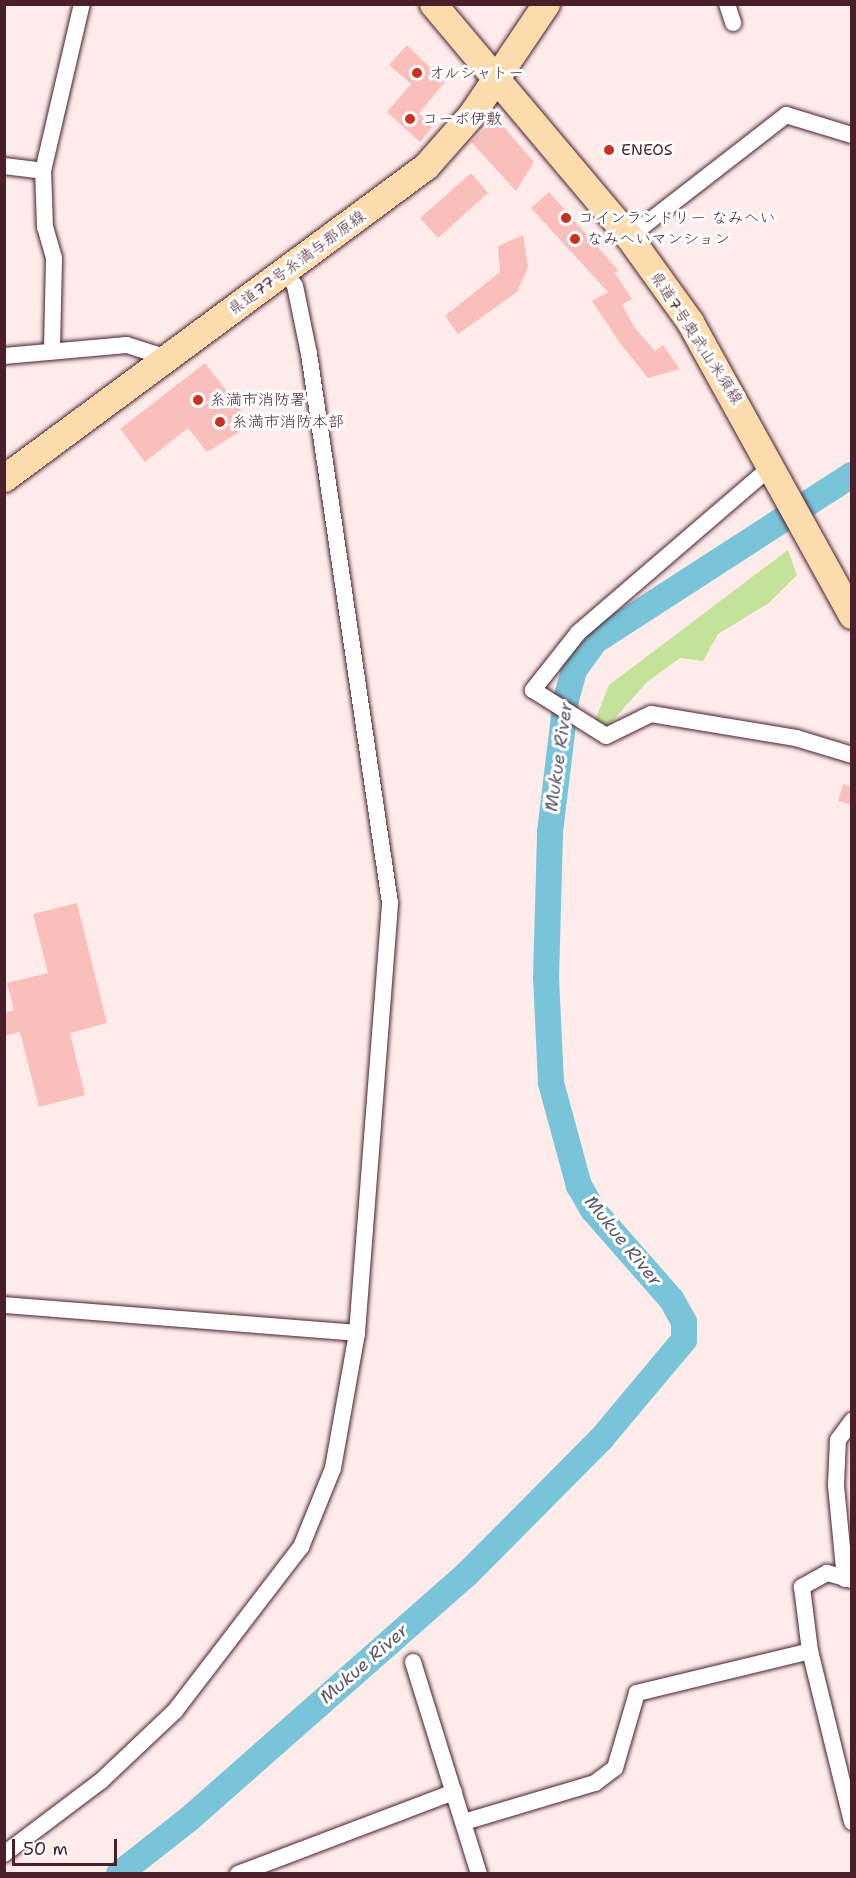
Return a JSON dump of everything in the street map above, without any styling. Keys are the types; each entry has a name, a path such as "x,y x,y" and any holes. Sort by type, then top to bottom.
{"main road":[{"name":"県道7号奥武山米須線","path":"432,4 629,237 690,322 776,472 852,615"},
{"name":"県道77号糸満与那原線","path":"4,478 286,272 426,166 496,79 546,4"}],"street":[{"path":"52,348 54,258 45,226 43,171 82,4"},
{"path":"727,4 733,23"},
{"path":"629,237 786,115 852,135"},
{"path":"4,166 43,171"},
{"path":"4,1854 101,1781 175,1711 295,1556 333,1468 357,1333 390,903 309,354 295,286 286,272"},
{"path":"4,356 52,348 135,346 167,358"},
{"path":"776,472 578,633 533,690 606,736 651,714 796,738 852,755"},
{"path":"4,1305 357,1333"},
{"path":"852,1421 838,1440 836,1485 848,1579 827,1573 812,1577 801,1587 810,1651 852,1822"},
{"path":"464,1822 595,1783 615,1768 637,1693 810,1651"},
{"path":"413,1662 479,1874"},
{"path":"238,1874 454,1792"}],"green space":[{"path":"788,550 797,575 769,603 718,634 703,661 680,658 647,682 608,726 594,723 609,685"}],"building":[{"path":"407,45 445,82 419,113 432,127 420,142 387,112 411,84 389,65"},
{"path":"496,118 534,162 516,191 471,142"},
{"path":"471,173 488,193 438,238 420,218"},
{"path":"549,192 618,270 615,273 632,299 622,305 635,328 655,351 663,345 680,369 648,378 620,343 592,301 608,292 531,208"},
{"path":"523,235 528,267 517,292 458,334 445,316 500,272 498,246"},
{"path":"205,363 252,424 207,452 188,428 145,462 120,429"},
{"path":"843,784 852,787 852,805 838,801"},
{"path":"77,903 107,1023 70,1033 85,1095 39,1107 20,1032 4,1036 4,1013 14,1010 7,983 48,973 33,914"}],"waterway":[{"name":"Mukue River","path":"119,1874 189,1819 467,1574 602,1438 684,1340 684,1322 671,1299 593,1210 579,1186 551,1083 546,978 550,832 566,700 574,670 595,641 852,475"}],"place":[{"name":"オルシャトー","path":"417,73"},
{"name":"コーポ伊敷","path":"410,119"},
{"name":"ENEOS","path":"609,150"},
{"name":"コインランドリー なみへい","path":"566,218"},
{"name":"なみへいマンション","path":"575,239"},
{"name":"糸満市消防署","path":"198,400"},
{"name":"糸満市消防本部","path":"220,422"}]}
